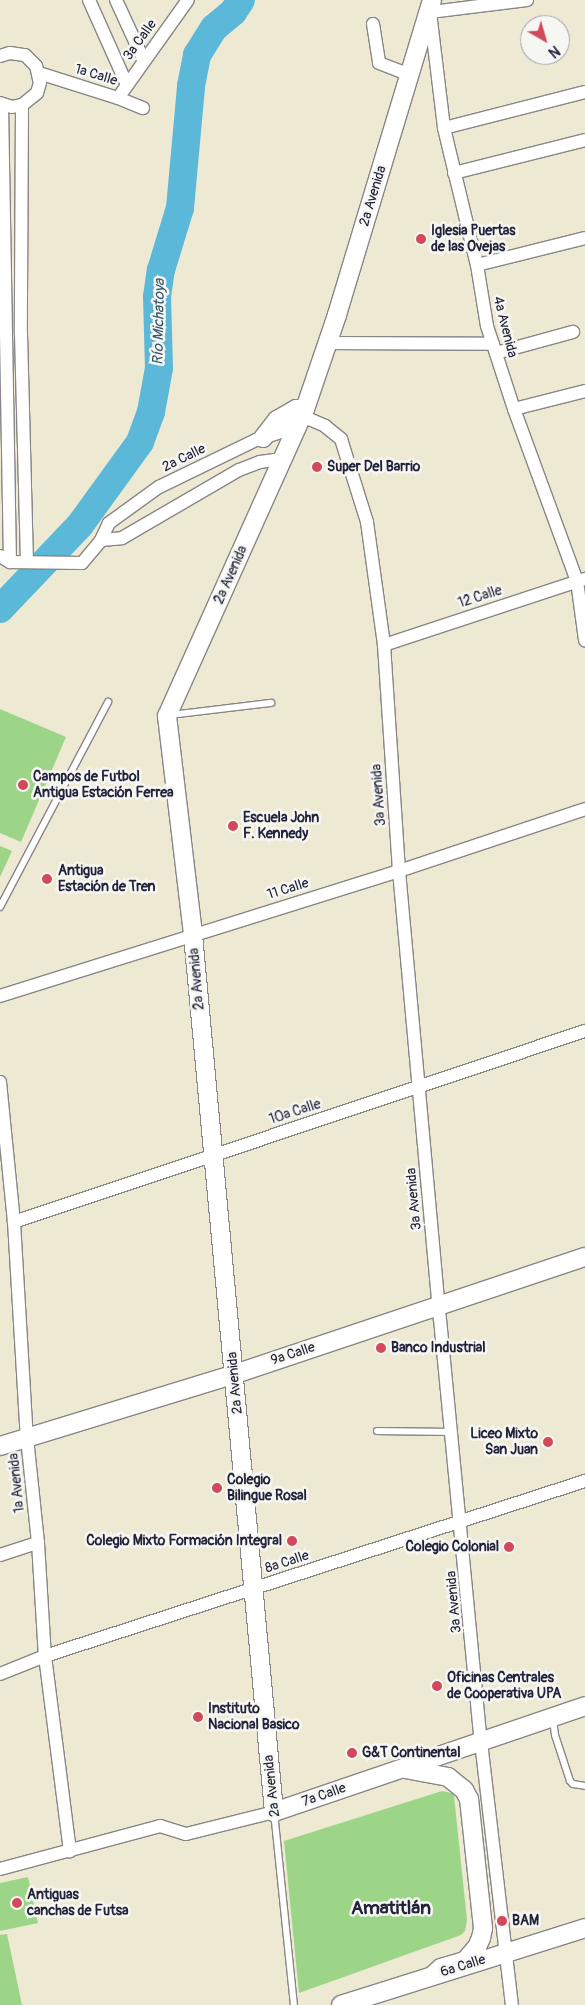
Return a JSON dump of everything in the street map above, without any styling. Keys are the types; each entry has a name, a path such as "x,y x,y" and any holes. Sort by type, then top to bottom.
{"main road":[{"name":"2a Avenida","path":"274,1812 193,935 167,716 301,418 431,6"},
{"path":"263,438 277,420 296,409 301,418"},
{"name":"9a Calle","path":"0,1446 235,1374 585,1257"},
{"name":"7a Calle","path":"274,1812 585,1706"},
{"path":"402,1769 448,1777 464,1790 469,1799 483,1928 481,1938 472,1955 465,1961 442,1968 432,1976"},
{"name":"6a Calle","path":"341,2005 585,1928"}],"street":[{"path":"89,0 127,85"},
{"path":"116,0 144,61"},
{"name":"3a Calle","path":"118,98 188,0"},
{"path":"431,6 527,0"},
{"name":"4a Avenida","path":"431,6 444,128 477,266 487,326 514,409 581,580 585,640"},
{"path":"373,24 379,63 410,75"},
{"path":"1,53 18,53 32,60 39,73 40,83 36,92 22,105 12,107 1,104 6,333 4,562"},
{"name":"1a Calle","path":"39,73 118,98 143,108"},
{"path":"444,128 585,92"},
{"path":"22,105 21,334 31,562"},
{"path":"454,172 585,140"},
{"path":"477,266 585,238"},
{"path":"326,343 494,348 573,332"},
{"path":"6,333 21,334"},
{"path":"514,409 585,391"},
{"name":"3a Avenida","path":"301,418 324,426 341,439 367,522 384,645 399,871 439,1305 462,1521 481,1742 512,2005"},
{"name":"2a Calle","path":"4,562 82,562 101,540 109,523 159,487 263,438"},
{"path":"101,540 122,538 239,470 260,462 275,460 282,462"},
{"path":"206,464 216,482"},
{"name":"12 Calle","path":"384,645 581,580"},
{"name":"11 Calle","path":"0,996 399,871 585,809"},
{"name":"10a Calle","path":"14,1222 585,1031"},
{"name":"1a Avenida","path":"0,1082 14,1222 27,1438 38,1543 45,1656 70,1850"},
{"name":"8a Calle","path":"0,1674 45,1656 585,1481"},
{"path":"0,1555 38,1543"},
{"name":"7a Calle","path":"0,1869 160,1826 186,1834 274,1812"}],"lane":[{"path":"0,906 108,702"},
{"path":"167,716 271,703"},
{"path":"377,1430 452,1432"},
{"path":"552,1717 555,1735 570,1781 573,1784 585,1786"},
{"name":"2a Avenida","path":"274,1812 294,2005"}],"green space":[{"name":"Campos de Futbol Antigua Estación Ferrea","path":"0,709 66,737 21,842 0,833"},
{"path":"0,846 12,851 0,877"},
{"path":"442,1791 452,1793 454,1796 467,1920 465,1931 461,1935 299,1993 284,1841"},
{"name":"Antiguas canchas de Futsa","path":"28,1877 38,1923 0,1931 0,1883"},
{"name":"Antiguas canchas de Futsa","path":"7,1934 22,2005 0,2005 0,1935"}],"waterway":[{"name":"Río Michatoya","path":"0,609 80,525 140,442 151,412 159,368 157,297 161,270 180,208 191,86 197,55 214,28 233,12 241,0"}],"place":[{"name":"Iglesia Puertas de las Ovejas","path":"421,239"},
{"name":"Super Del Barrio","path":"317,467"},
{"name":"Campos de Futbol Antigua Estación Ferrea","path":"23,785"},
{"name":"Escuela John F. Kennedy","path":"233,826"},
{"name":"Antigua Estación de Tren","path":"47,879"},
{"name":"Banco Industrial","path":"381,1348"},
{"name":"Liceo Mixto San Juan","path":"548,1442"},
{"name":"Colegio Bilingue Rosal","path":"217,1488"},
{"name":"Colegio Mixto Formación Integral","path":"292,1541"},
{"name":"Colegio Colonial","path":"509,1547"},
{"name":"Oficinas Centrales de Cooperativa UPA","path":"437,1686"},
{"name":"Instituto Nacional Basico","path":"198,1717"},
{"name":"G&T Continental","path":"352,1753"},
{"name":"Antiguas canchas de Futsa","path":"17,1903"},
{"name":"BAM","path":"502,1921"}],"district":[{"name":"Amatitlán","path":"391,1909"}]}
